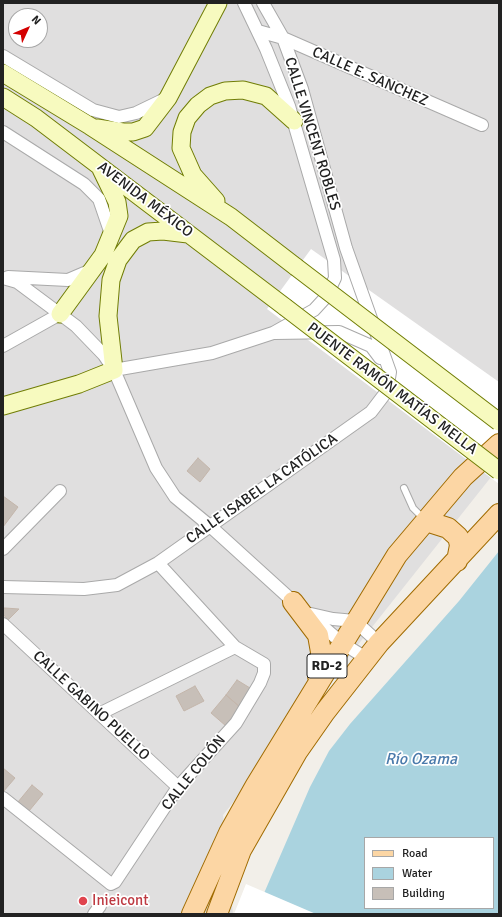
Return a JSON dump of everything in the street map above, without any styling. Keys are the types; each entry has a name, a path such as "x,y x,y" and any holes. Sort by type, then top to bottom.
{"main road":[{"name":"AVENIDA MÉXICO","path":"90,126 123,132 133,132 145,128 168,98 218,3"},
{"name":"AVENIDA MÉXICO","path":"3,73 90,126 230,217 499,422"},
{"path":"230,217 193,175 181,148 182,132 187,118 198,105 210,96 226,91 243,90 266,96 294,121"},
{"name":"AVENIDA MÉXICO","path":"3,97 36,118 99,165 285,308"},
{"path":"60,314 103,255 119,216 117,202 99,165"},
{"path":"3,406 79,384 114,370 108,316 110,288 118,260 133,240 148,232 162,231 190,235"},
{"name":"PUENTE RAMÓN MATÍAS MELLA","path":"285,308 499,471"},
{"name":"RD-2","path":"194,908 229,833 313,690 397,554 464,477 499,444"},
{"name":"RD-2","path":"220,913 241,850 269,799 301,746 366,658 499,514"},
{"path":"426,521 448,528 458,537 460,545 457,561"},
{"path":"300,607 318,635 321,652 320,669 313,690"},
{"path":"194,908 220,913"}],"street":[{"path":"114,370 212,352 273,333 314,310 326,297 335,278 334,260 294,121 266,49 244,3"},
{"name":"CALLE VINCENT ROBLES","path":"263,3 283,38 302,89 352,268 390,372"},
{"name":"CALLE E. SANCHEZ","path":"258,31 283,38 482,125"},
{"path":"3,56 93,110 119,117 136,113 168,98"},
{"path":"3,132 84,184 98,199 111,234"},
{"path":"3,277 68,280 77,278 94,268"},
{"path":"3,277 16,282 76,326 104,355 114,370 160,474 175,497 210,526 342,643 366,658"},
{"path":"3,346 60,314"},
{"path":"273,333 340,332 371,346 390,372"},
{"name":"CALLE ISABEL LA CATÓLICA","path":"3,587 84,590 117,585 158,563 371,412 387,391 390,372"},
{"path":"3,549 60,491"},
{"path":"99,714 235,647 158,563"},
{"path":"300,607 333,620 355,621 379,643"},
{"name":"CALLE GABINO PUELLO","path":"3,624 178,788"},
{"name":"CALLE COLÓN","path":"3,798 111,884 115,882 178,788 236,722 260,684 264,673 264,664 235,647"}],"lane":[{"path":"404,488 413,508 426,521"}],"shaded area":[{"path":"3,3 499,3 499,467 223,815 233,914 3,914"}],"water":[{"name":"Río Ozama","path":"499,551 499,914 255,914 310,787 329,751 350,724 459,601"}],"pier":[{"path":"311,249 499,382 499,484 267,309"},
{"path":"246,884 316,914 234,914"}],"building":[{"path":"198,458 210,469 200,482 187,471"},
{"path":"3,496 18,507 3,527"},
{"path":"3,608 19,609 8,620 3,614"},
{"path":"237,680 250,688 241,708 226,695"},
{"path":"195,686 204,701 184,711 176,696"},
{"path":"226,695 241,708 226,726 211,713"},
{"path":"3,768 15,778 3,792"},
{"path":"32,785 43,794 29,811 18,802"}],"place":[{"name":"Inieicont","path":"83,901"}]}
